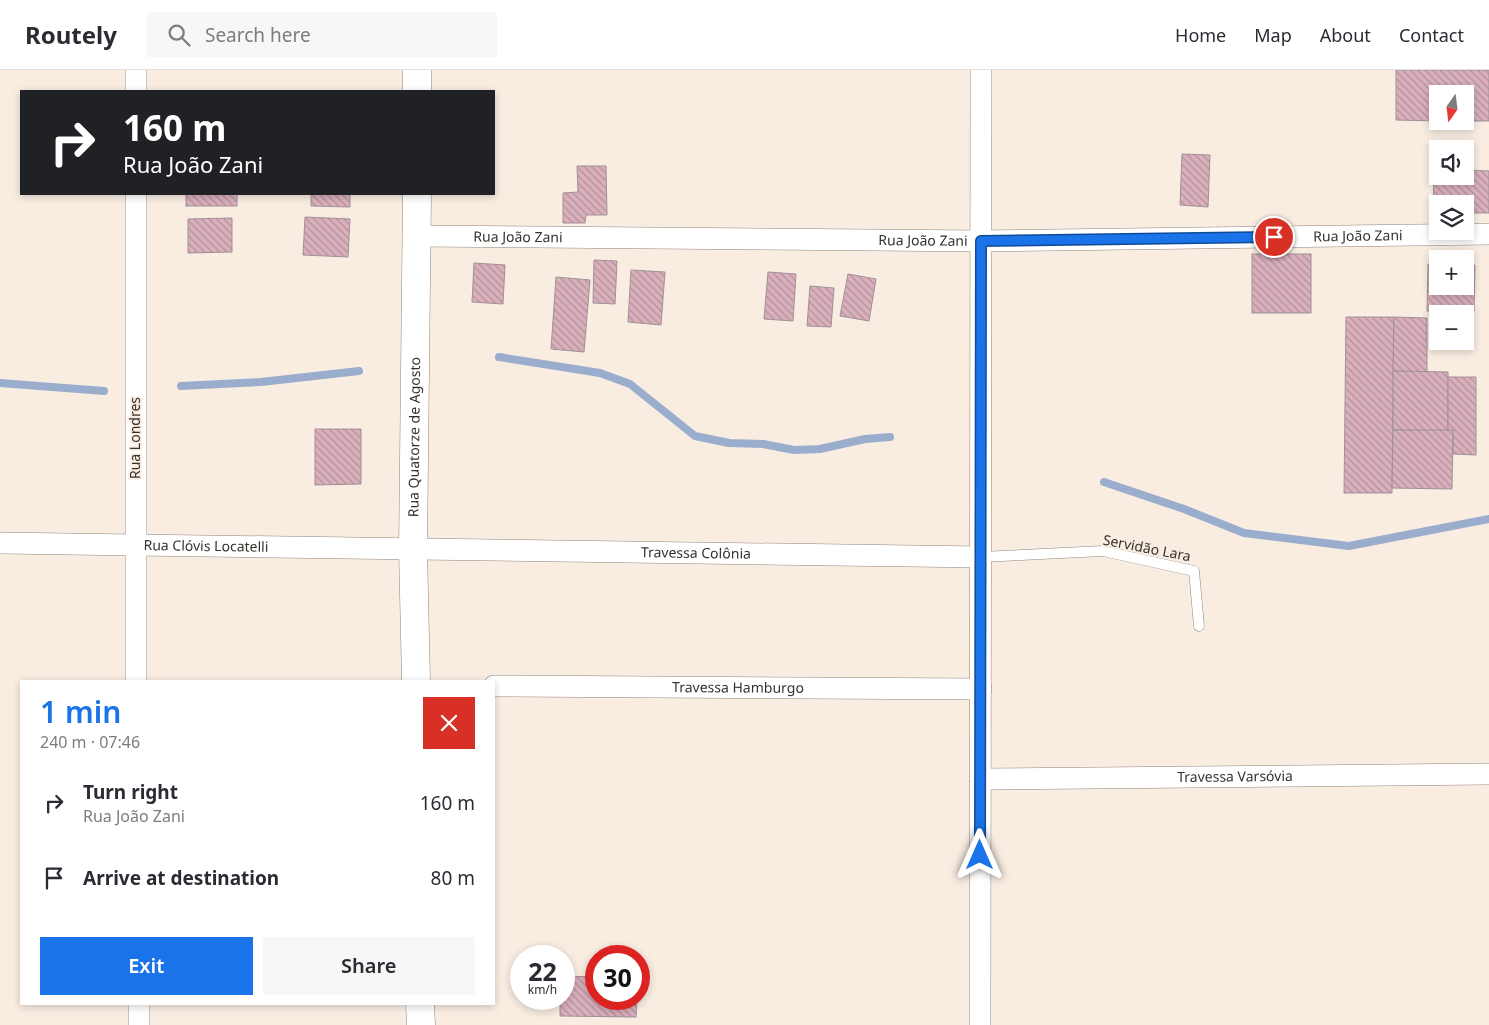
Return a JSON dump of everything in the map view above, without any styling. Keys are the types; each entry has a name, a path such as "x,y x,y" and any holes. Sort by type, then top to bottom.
{"street":[{"path":"136,70 136,90"},
{"path":"417,70 417,90"},
{"path":"980,1025 981,70"},
{"name":"Rua Londres","path":"136,195 136,680"},
{"name":"Rua Quatorze de Agosto","path":"416,680 413,550 417,195"},
{"name":"Rua João Zani","path":"417,236 981,241 1489,234"},
{"name":"Rua Clóvis Locatelli","path":"0,543 413,550"},
{"name":"Travessa Colônia","path":"413,550 981,557"},
{"name":"Travessa Hamburgo","path":"495,686 981,690"},
{"name":"Travessa Varsóvia","path":"980,780 1489,774"},
{"path":"139,1005 139,1025"},
{"path":"420,1005 420,1025"}],"lane":[{"name":"Servidão Lara","path":"981,557 1103,552 1194,571 1199,626"}],"building":[{"path":"1396,70 1489,70 1489,121 1474,121 1474,85 1429,85 1429,121 1396,120"},
{"path":"1182,154 1210,155 1208,207 1180,205"},
{"path":"577,166 606,166 607,215 586,215 585,223 563,223 563,193 578,192"},
{"path":"1474,170 1489,171 1489,213 1474,213 1474,195 1433,195 1434,185 1474,185"},
{"path":"186,195 237,195 237,206 186,206"},
{"path":"311,195 350,195 350,207 311,206"},
{"path":"305,217 350,219 348,257 303,255"},
{"path":"232,218 232,252 188,253 188,219"},
{"path":"1252,254 1311,254 1311,313 1252,313"},
{"path":"594,260 617,261 615,304 593,303"},
{"path":"474,263 505,265 503,304 472,302"},
{"path":"1428,264 1429,295 1474,295 1475,265 1474,312 1474,305 1429,305 1429,311 1427,311"},
{"path":"631,270 665,272 661,325 628,322"},
{"path":"768,272 796,274 793,321 764,319"},
{"path":"848,274 876,279 869,321 840,316"},
{"path":"556,277 590,280 584,352 551,349"},
{"path":"810,286 834,288 831,327 807,326"},
{"path":"1346,317 1394,317 1392,493 1344,493"},
{"path":"1394,317 1427,318 1427,372 1393,371"},
{"path":"1393,371 1448,372 1448,431 1393,430"},
{"path":"1448,377 1476,377 1476,455 1453,454 1453,430 1448,431"},
{"path":"315,429 361,429 361,484 315,485"},
{"path":"1393,430 1453,430 1452,489 1392,488"},
{"path":"575,976 585,977 585,1010 636,1010 636,1017 560,1016 560,1010 575,1010"}],"waterway":[{"path":"499,357 600,373 630,384 695,436 729,443 763,444 794,450 820,449 865,439 890,437"},
{"path":"181,386 261,382 359,371"},
{"path":"0,383 104,391"},
{"path":"1104,482 1184,509 1244,533 1349,546 1489,519"}],"route":[{"path":"980,855 981,241 1274,237"}]}
